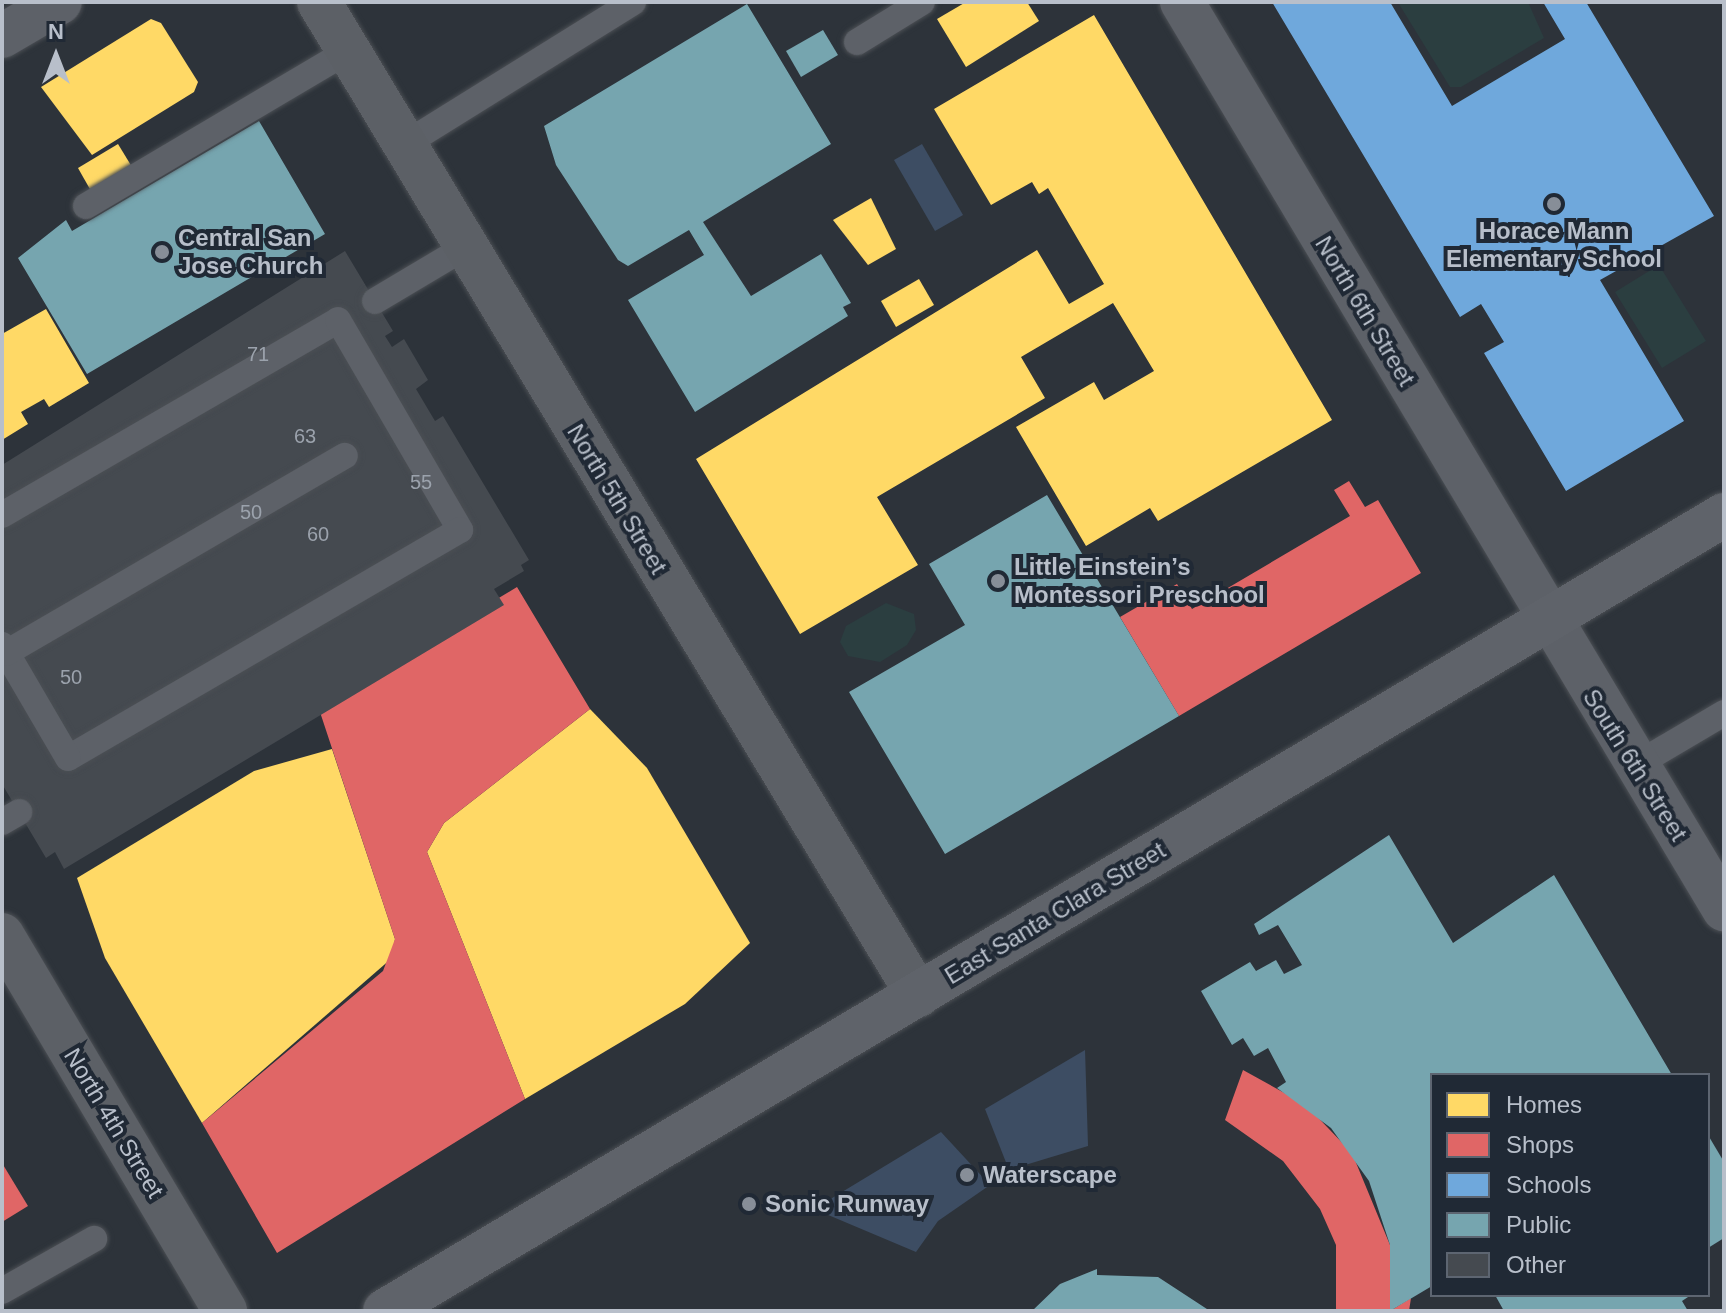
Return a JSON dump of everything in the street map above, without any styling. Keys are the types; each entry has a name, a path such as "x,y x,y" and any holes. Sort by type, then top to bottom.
{"main road":[{"name":"East Santa Clara Street","path":"385,1311 1724,515"}],"street":[{"path":"2,36 60,2"},
{"name":"North 5th Street","path":"319,2 402,146 918,995"},
{"name":"North 6th Street","path":"1182,2 1547,620"},
{"name":"South 6th Street","path":"1547,620 1724,909"},
{"name":"North 4th Street","path":"2,935 225,1311"}],"lane":[{"path":"402,146 633,2"},
{"path":"857,42 922,2"},
{"path":"86,206 348,51"},
{"path":"375,301 464,248"},
{"path":"2,515 338,320 460,530 68,758 4,649 345,456"},
{"path":"1636,765 1724,713"},
{"path":"2,1291 94,1239"}],"shaded area":[{"path":"1528,2 1544,38 1461,87 1450,87 1399,4"},
{"path":"1659,265 1706,341 1662,368 1615,292"},
{"path":"886,603 914,614 916,630 907,645 880,662 848,656 840,642 846,626"}],"water":[{"path":"922,144 963,215 935,231 894,160"},
{"path":"1085,1050 1088,1146 1009,1170 985,1109"},
{"path":"941,1132 990,1185 938,1221 916,1252 814,1209"}],"building: Homes":[{"path":"966,2 1027,2 1039,21 966,67 937,19"},
{"path":"1094,15 1332,420 1158,521 1150,508 1086,546 1016,427 1094,382 1104,400 1154,371 1113,303 1021,357 1045,398 877,497 918,565 800,634 696,459 1037,250 1069,304 1104,284 1048,188 1039,194 1032,182 991,205 934,109"},
{"path":"151,19 161,23 198,82 194,92 92,155 41,87"},
{"path":"118,144 132,167 91,191 78,168"},
{"path":"871,198 896,249 868,265 833,220"},
{"path":"919,279 934,305 896,327 881,301"},
{"path":"46,309 89,383 49,407 44,399 21,412 28,424 2,440 2,334"},
{"path":"590,709 647,768 750,943 685,1004 525,1099 427,852 444,823"},
{"path":"332,749 395,939 392,958 202,1123 105,958 77,878 254,771"}],"building: Shops":[{"path":"1349,481 1365,507 1378,500 1421,573 1179,716 1120,617 1177,584 1192,609 1350,516 1334,490"},
{"path":"517,587 590,709 444,823 427,852 525,1099 277,1253 202,1123 383,971 395,939 318,706"},
{"path":"1243,1070 1306,1105 1352,1153 1390,1245 1390,1311 1336,1311 1336,1245 1320,1209 1283,1161 1225,1120"},
{"path":"2,1163 28,1206 2,1222"},
{"path":"1411,1298 1409,1311 1390,1311"}],"building: Schools":[{"name":"Horace Mann Elementary School","path":"1272,2 1390,2 1452,106 1565,39 1543,2 1586,2 1714,216 1600,280 1684,421 1566,491 1484,353 1504,342 1481,304 1460,317"}],"building: Public":[{"path":"747,4 831,144 703,222 751,296 821,254 851,303 843,307 848,316 695,412 628,300 704,255 689,230 628,266 618,260 556,165 544,126"},
{"path":"823,30 838,55 801,77 786,51"},
{"name":"Central San Jose Church","path":"259,121 325,234 87,374 18,258 66,220 72,231"},
{"path":"1047,495 1179,716 945,854 849,692 965,625 929,564"},
{"path":"1389,835 1453,943 1554,875 1671,1073 1430,1073 1430,1287 1390,1311 1390,1245 1369,1181 1331,1128 1277,1088 1286,1082 1268,1048 1254,1056 1243,1038 1232,1045 1201,991 1250,962 1256,971 1276,960 1284,974 1302,965 1278,925 1259,935 1254,924"},
{"path":"1710,1138 1724,1162 1724,1238 1710,1247"},
{"path":"1097,1269 1097,1275 1158,1277 1210,1311 1032,1311 1060,1284"},
{"path":"1496,1297 1688,1297 1682,1301 1688,1311 1504,1311"}],"building: Other":[{"path":"345,251 393,331 385,336 392,347 404,339 428,380 416,389 435,421 443,416 529,560 521,565 524,571 494,589 504,605 64,869 55,852 46,858 2,784 2,465"}],"place":[{"name":"Horace Mann Elementary School","path":"1554,204"},
{"name":"Central San Jose Church","path":"162,252"},
{"name":"Little Einstein’s Montessori Preschool","path":"998,581"},
{"name":"Waterscape","path":"967,1175"},
{"name":"Sonic Runway","path":"749,1204"}]}
